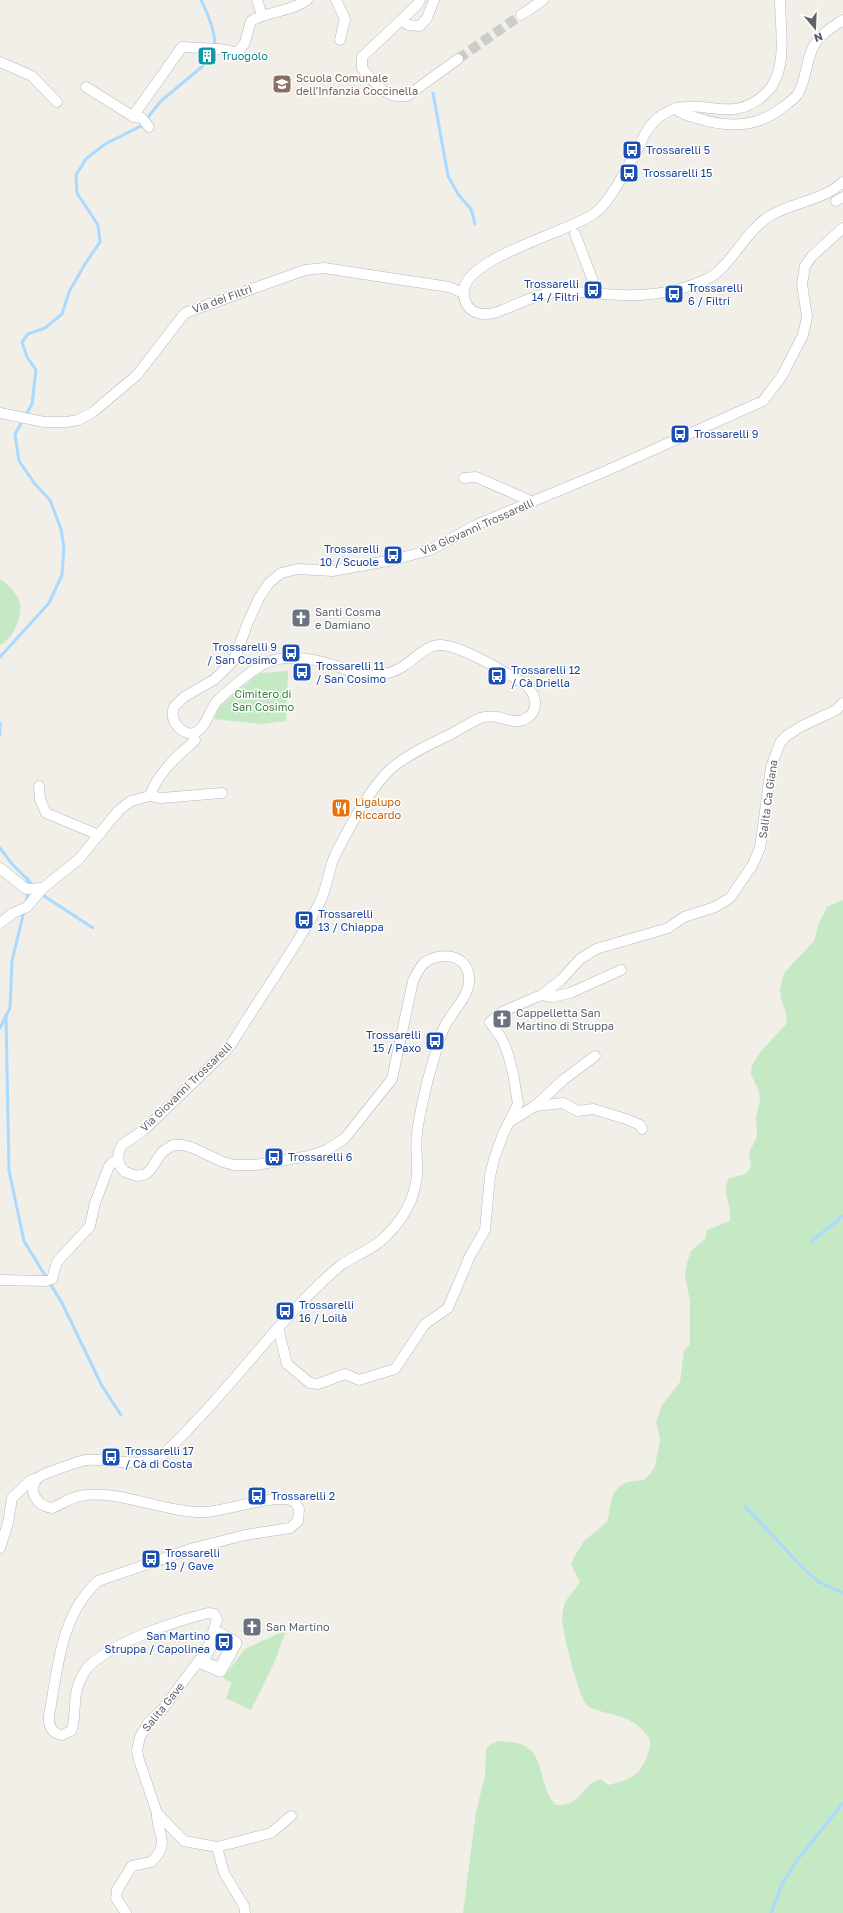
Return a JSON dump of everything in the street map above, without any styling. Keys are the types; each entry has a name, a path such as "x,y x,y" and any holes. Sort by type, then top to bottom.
{"street":[{"path":"257,0 262,15"},
{"path":"137,117 182,47 215,48 238,53 245,42 251,21 262,15 278,12 307,0"},
{"path":"336,0 345,19 340,40"},
{"path":"420,0 402,20 365,54 361,60 362,68 388,95 396,97 407,96 458,59"},
{"path":"402,20 408,25 420,26 427,18 434,0"},
{"path":"522,15 543,0"},
{"path":"780,0 781,51 778,71 776,81 765,94 746,106 731,110 692,105 675,108 659,117 651,124 607,199 594,214 578,224 504,253 492,260 473,276 463,292 469,308 485,315 499,312 521,302 551,292 565,291 640,296 661,294 706,280 718,272 748,234 768,217 778,211 829,192 843,182"},
{"path":"675,108 684,114 708,122 728,126 750,124 769,117 797,94 812,48 824,33 843,20"},
{"path":"0,62 32,76 57,102"},
{"path":"86,86 137,117 149,128"},
{"name":"Via Giovanni Trossarelli","path":"118,1162 118,1154 122,1145 144,1130 225,1052 234,1040 292,952 318,906 326,890 328,874 336,854 364,805 382,778 393,767 412,754 480,718 490,715 498,716 511,721 523,720 533,710 535,700 531,688 462,651 442,645 426,650 404,666 389,673 375,676 362,676 333,665 313,660 283,658 272,660 251,672 218,701 211,709 201,729 192,734 183,731 176,725 173,718 174,707 184,697 215,679 234,660 248,622 259,598 269,583 280,574 298,569 332,571 415,555 430,550 478,524 600,474 763,401 782,376 803,335 807,317 802,284 805,266 812,256 843,228"},
{"path":"574,234 598,294"},
{"name":"Via dei Filtri","path":"0,413 34,421 67,422 78,420 93,412 137,375 185,313 305,270 324,268 448,287 463,292"},
{"path":"464,478 476,477 533,502"},
{"name":"Salita Ca Giana","path":"510,1122 518,1104 513,1073 502,1039 490,1022 502,1012 542,995 561,980 580,959 596,949 668,928 684,917 715,907 730,898 752,866 760,848 771,767 780,743 797,730 836,710 843,703"},
{"path":"150,796 152,788 161,774 174,759 195,740 192,734"},
{"path":"39,786 40,799 46,813 99,835"},
{"path":"0,924 13,913 27,907 43,888 79,859 124,805 137,798 150,796 161,798 222,793"},
{"path":"0,868 26,889 43,888"},
{"path":"0,1280 45,1281 52,1279 57,1262 90,1226 96,1198 109,1166 113,1162 118,1162 122,1169 128,1174 137,1176 142,1175 152,1169 162,1152 178,1145 193,1148 223,1162 234,1165 256,1165 308,1156 327,1150 345,1138 392,1079 413,981 417,972 428,961 446,956 453,956 463,963 469,980 466,994 450,1016 443,1030 429,1078 416,1135 416,1176 407,1208 392,1230 378,1244 341,1265 322,1282 278,1328 213,1403 170,1448 156,1458 144,1462 85,1460 48,1472 31,1480 12,1498 8,1523 0,1548"},
{"name":"Salita Ca Giana","path":"542,995 552,997 570,993 621,970"},
{"path":"278,1328 287,1364 310,1383 318,1384 341,1374 352,1375 359,1380 394,1370 425,1324 448,1308 470,1256 485,1230 492,1164 497,1148 510,1122 535,1106 563,1080 595,1056"},
{"path":"535,1106 563,1103 578,1111 598,1110 635,1122 642,1129"},
{"name":"Salita Gave","path":"38,1478 35,1483 33,1493 38,1501 46,1507 52,1508 80,1496 98,1495 179,1510 204,1512 228,1509 282,1498 295,1502 299,1513 298,1521 290,1528 245,1535 194,1548 98,1581 86,1592 71,1617 60,1657 48,1720 56,1734 66,1735 73,1728 75,1699 78,1684 86,1669 97,1660 116,1648 144,1635 208,1613 216,1616 216,1631 207,1647 162,1710 148,1723 140,1737 137,1750 157,1813 184,1841 217,1847"},
{"path":"126,1913 116,1898 117,1890 132,1866 136,1863 151,1862 159,1850 163,1836 157,1813"},
{"path":"245,1913 244,1906 224,1873 217,1847 271,1833 291,1816"}],"green space":[{"path":"0,579 8,585 16,595 19,600 20,612 19,619 13,632 5,642 0,645"},
{"name":"Cimitero di San Cosimo","path":"288,671 286,721 262,724 214,719 219,707 260,673"},
{"path":"843,900 843,1913 463,1913 476,1812 485,1776 486,1749 489,1746 503,1741 523,1745 531,1751 540,1767 545,1787 556,1805 565,1804 577,1799 589,1786 601,1779 608,1785 632,1777 641,1769 646,1760 650,1744 648,1736 633,1722 587,1705 580,1691 568,1651 562,1621 565,1603 580,1581 571,1565 584,1541 607,1522 613,1494 619,1487 627,1482 644,1480 655,1466 660,1439 656,1422 662,1405 680,1382 684,1351 690,1344 690,1301 685,1276 687,1263 691,1251 705,1239 707,1230 730,1221 730,1210 726,1194 727,1183 729,1178 746,1174 751,1166 749,1153 757,1137 756,1119 760,1100 759,1091 751,1074 752,1065 762,1050 786,1024 787,1016 781,999 780,990 784,973 814,941 819,923 827,907"},
{"path":"286,1630 275,1661 251,1710 226,1698 232,1683 223,1678 245,1649"}],"waterway":[{"path":"201,0 209,16 215,46"},
{"path":"0,657 49,603 62,575 64,548 61,529 50,500 35,484 19,461 15,434 32,404 36,370 27,357 22,342 28,334 45,328 62,314 69,292 100,242 98,225 77,193 76,175 86,159 105,144 141,126 161,101 204,65 215,52"},
{"path":"433,93 448,176 458,194 471,209 475,224"},
{"path":"0,723 0,735"},
{"path":"0,848 12,864 35,887"},
{"path":"26,902 28,893 27,878"},
{"path":"41,894 93,928"},
{"path":"0,1028 10,1008 12,961 24,911"},
{"path":"6,1015 9,1171 24,1241 62,1303 102,1386 121,1415"},
{"path":"811,1242 843,1216"},
{"path":"745,1506 802,1567 819,1582 843,1593"},
{"path":"771,1913 782,1884 798,1859 843,1803"}],"tunnel":[{"path":"458,59 521,15"}],"place":[{"name":"Truogolo","path":"207,56"},
{"name":"Scuola Comunale dell'Infanzia Coccinella","path":"282,84"},
{"name":"Trossarelli 5","path":"632,150"},
{"name":"Trossarelli 15","path":"629,173"},
{"name":"Trossarelli 14 / Filtri","path":"593,290"},
{"name":"Trossarelli 6 / Filtri","path":"674,294"},
{"name":"Trossarelli 9","path":"680,434"},
{"name":"Trossarelli 10 / Scuole","path":"393,555"},
{"name":"Santi Cosma e Damiano","path":"301,618"},
{"name":"Trossarelli 9 / San Cosimo","path":"291,653"},
{"name":"Trossarelli 11 / San Cosimo","path":"302,672"},
{"name":"Trossarelli 12 / Cà Driella","path":"497,676"},
{"name":"Ligalupo Riccardo","path":"341,808"},
{"name":"Trossarelli 13 / Chiappa","path":"304,920"},
{"name":"Cappelletta San Martino di Struppa","path":"502,1019"},
{"name":"Trossarelli 15 / Paxo","path":"435,1041"},
{"name":"Trossarelli 6","path":"274,1157"},
{"name":"Trossarelli 16 / Loilà","path":"285,1311"},
{"name":"Trossarelli 17 / Cà di Costa","path":"111,1457"},
{"name":"Trossarelli 2","path":"257,1496"},
{"name":"Trossarelli 19 / Gave","path":"151,1559"},
{"name":"San Martino","path":"252,1627"},
{"name":"San Martino Struppa / Capolinea","path":"224,1642"}]}
